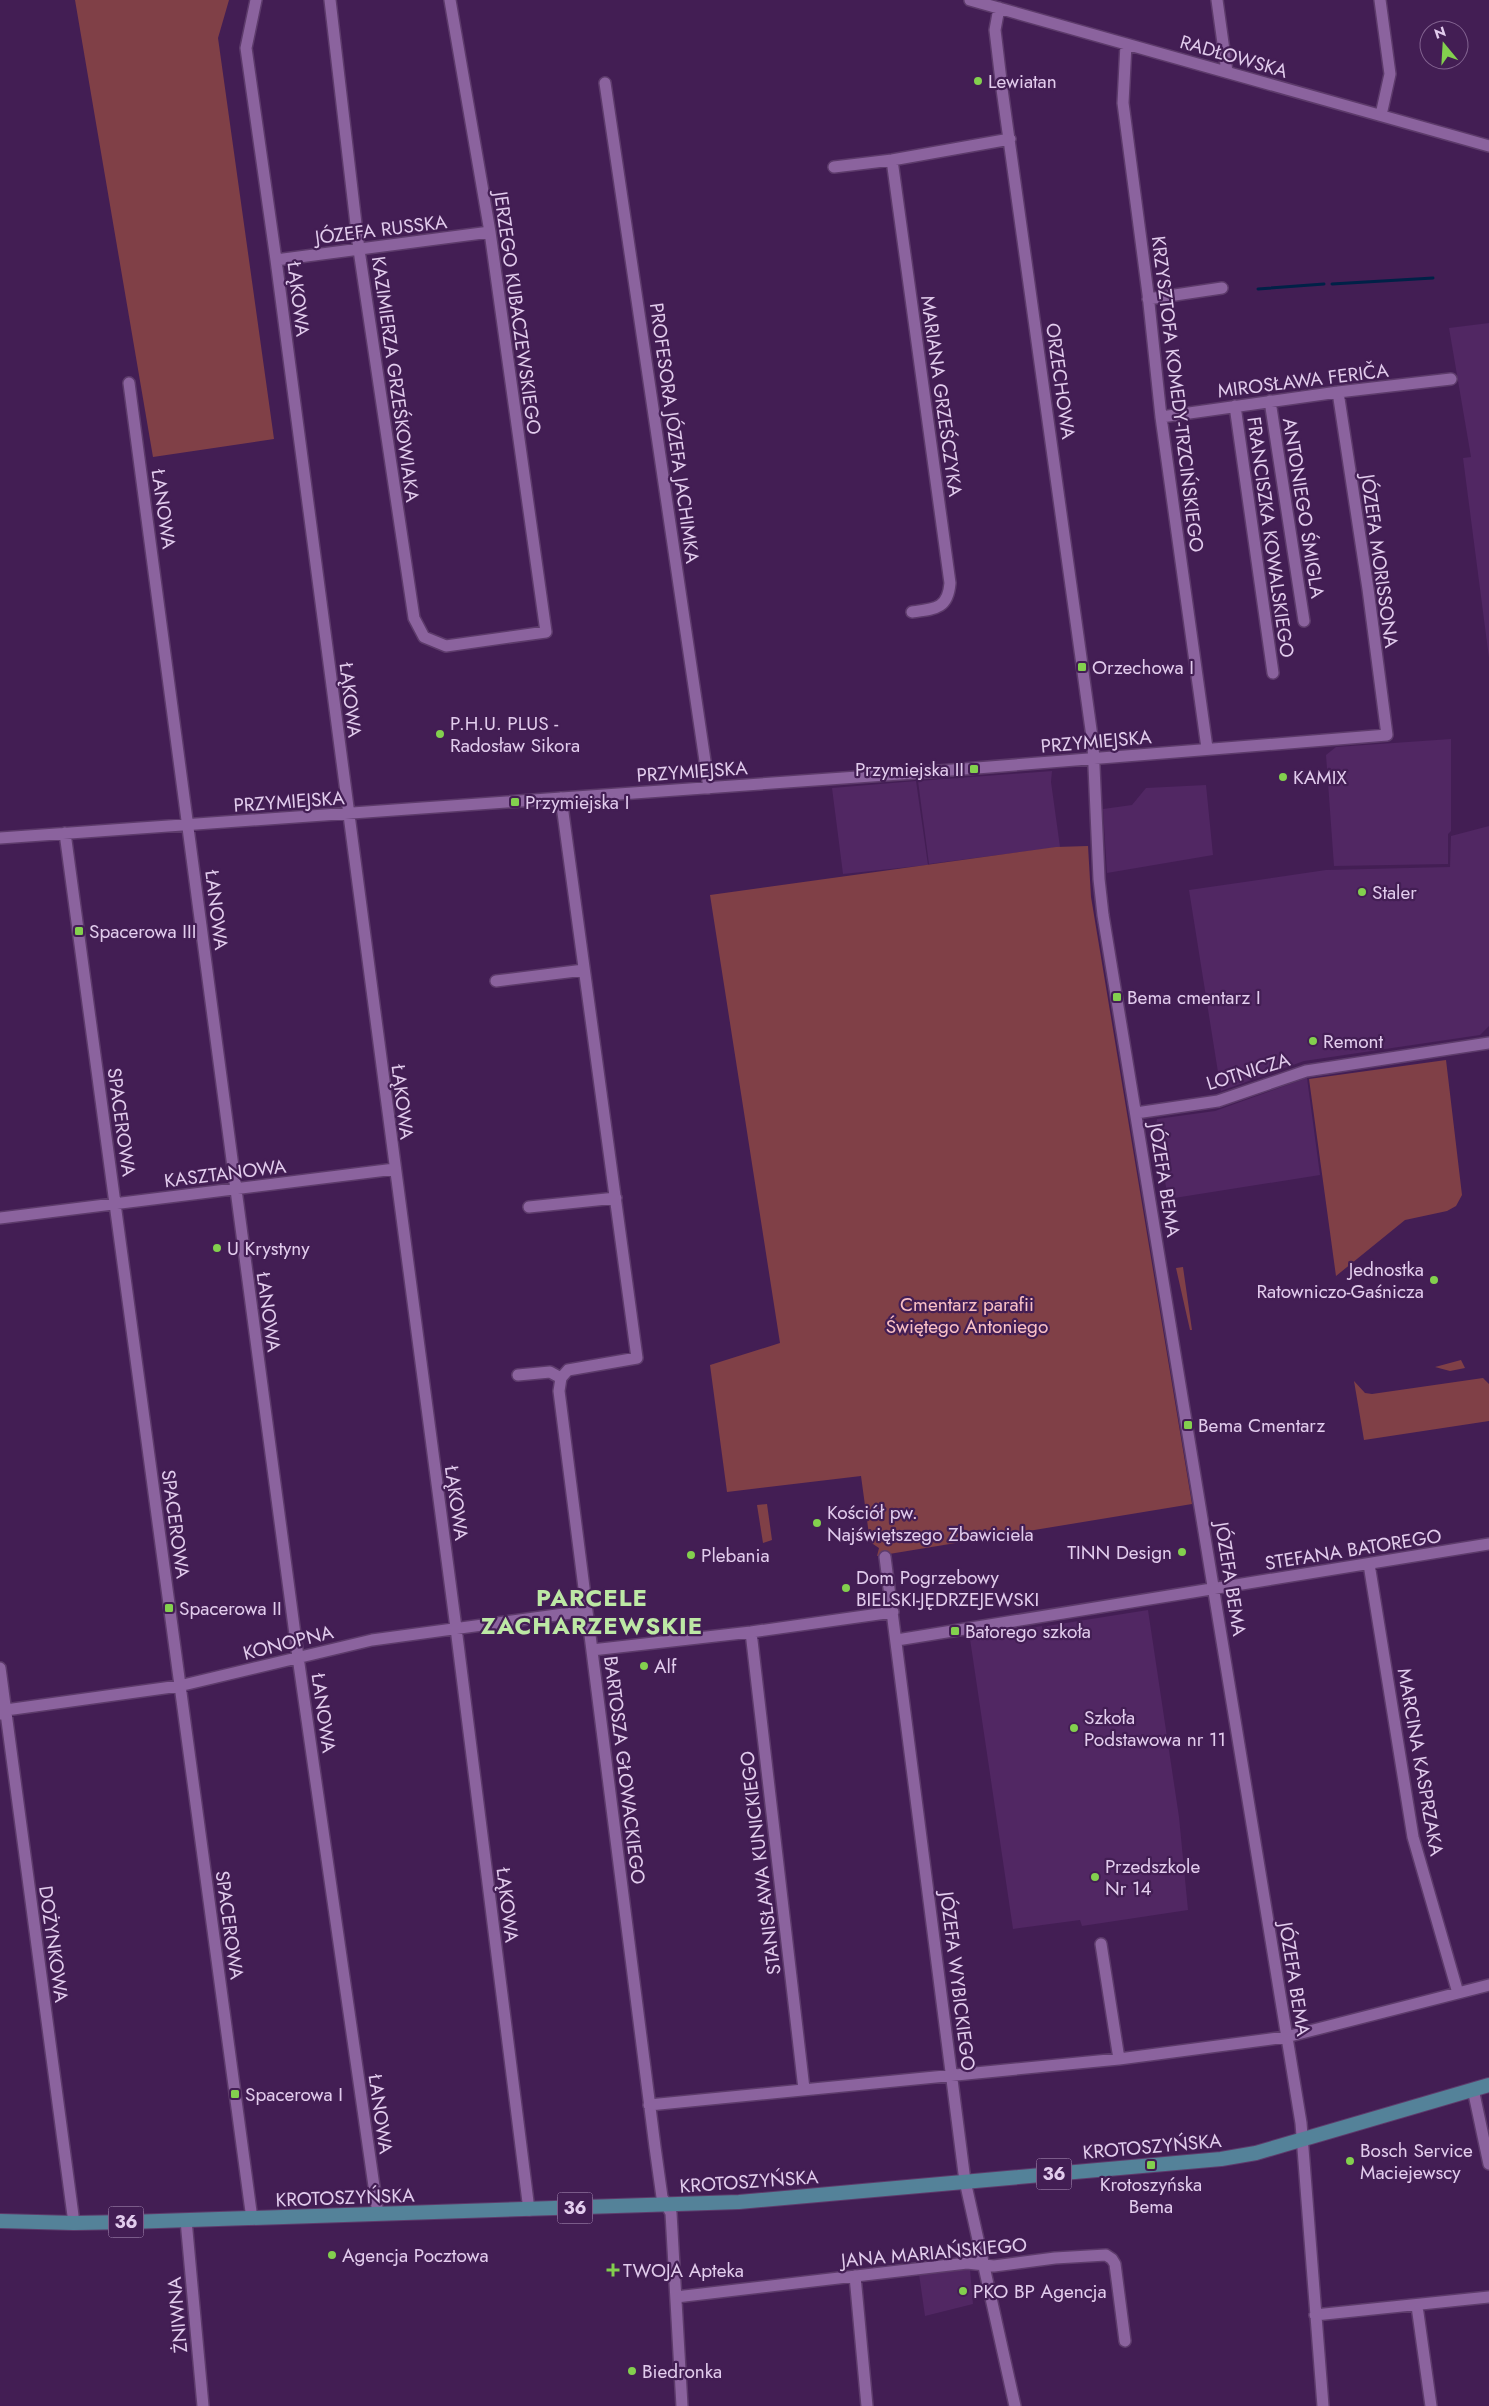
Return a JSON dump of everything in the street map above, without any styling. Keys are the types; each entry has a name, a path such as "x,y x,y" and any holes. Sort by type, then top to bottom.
{"main road":[{"name":"KROTOSZYŃSKA","path":"0,2221 74,2224 252,2219 665,2205 839,2194 1221,2159 1256,2152 1489,2085"}],"street":[{"name":"ŁĄKOWA","path":"256,0 246,48 276,260 394,1169 456,1628 528,2210"},
{"name":"KAZIMIERZA GRZEŚKOWIAKA","path":"330,0 359,250 414,618 424,637 446,646 546,632"},
{"name":"JERZEGO KUBACZEWSKIEGO","path":"450,0 490,232 546,632"},
{"path":"1217,0 1227,72"},
{"path":"1380,0 1390,74 1381,115"},
{"name":"RADŁOWSKA","path":"975,1 1489,146"},
{"name":"ORZECHOWA","path":"999,8 995,36 1094,759"},
{"name":"KRZYSZTOFA KOMEDY-TRZCIŃSKIEGO","path":"1126,44 1123,103 1161,417 1207,748"},
{"name":"PROFESORA JÓZEFA JACHIMKA","path":"605,83 709,788"},
{"path":"834,167 892,160 1010,139"},
{"name":"MARIANA GRZEŚCZYKA","path":"892,160 950,583 944,604 937,608 912,612"},
{"name":"JÓZEFA RUSSKA","path":"276,260 490,232"},
{"path":"1148,299 1222,288"},
{"name":"MIROSŁAWA FERIČA","path":"1161,417 1338,392 1451,379"},
{"name":"ŁANOWA","path":"129,383 298,1658 378,2214"},
{"name":"JÓZEFA MORISSONA","path":"1338,392 1368,589 1387,735"},
{"name":"ANTONIEGO ŚMIGLA","path":"1270,401 1304,621"},
{"name":"FRANCISZKA KOWALSKIEGO","path":"1235,406 1273,673"},
{"name":"PRZYMIEJSKA","path":"0,838 709,788 1094,759 1207,748 1347,740 1387,735"},
{"name":"JÓZEFA BEMA","path":"1094,759 1102,906 1215,1589 1303,2139 1323,2406"},
{"path":"518,1375 550,1372 561,1378 568,1370 637,1358 561,798"},
{"name":"SPACEROWA","path":"65,833 252,2219"},
{"path":"496,981 584,970"},
{"name":"LOTNICZA","path":"1136,1113 1218,1101 1306,1071 1489,1042"},
{"name":"KASZTANOWA","path":"0,1218 394,1169"},
{"path":"529,1207 616,1198"},
{"name":"BARTOSZA GŁOWACKIEGO","path":"561,1378 559,1391 649,2105 661,2190 665,2205 671,2213 682,2406"},
{"name":"STEFANA BATOREGO","path":"897,1640 1489,1544"},
{"name":"JÓZEFA WYBICKIEGO","path":"885,1557 953,2075 965,2181 1015,2406"},
{"name":"MARCINA KASPRZAKA","path":"1369,1564 1413,1837 1458,1993"},
{"name":"KONOPNA","path":"3,1712 179,1686 372,1640 586,1611"},
{"path":"592,1650 751,1632 893,1612"},
{"name":"STANISŁAWA KUNICKIEGO","path":"751,1632 804,2089"},
{"name":"DOŻYNKOWA","path":"0,1668 3,1712 74,2224"},
{"path":"1101,1944 1119,2059"},
{"path":"649,2105 1119,2059 1286,2037 1489,1985"},
{"path":"1473,2089 1489,2164"},
{"name":"ŻNIWNA","path":"186,2220 203,2406"},
{"name":"JANA MARIAŃSKIEGO","path":"676,2297 967,2263 994,2266 1055,2258 1106,2255 1112,2258 1115,2264 1126,2340"},
{"path":"855,2276 867,2406"},
{"path":"1315,2315 1417,2306 1489,2297"},
{"path":"1417,2306 1431,2406"}],"shaded area":[{"path":"1489,323 1489,658 1463,458 1471,457 1449,328"},
{"path":"1451,739 1451,831 1448,834 1448,864 1334,866 1326,755 1336,747"},
{"path":"1052,771 1051,782 1060,847 929,864 918,781"},
{"path":"916,781 928,865 843,874 832,788"},
{"path":"1206,785 1213,855 1107,873 1103,809 1132,805 1146,788"},
{"path":"1489,826 1489,1026 1480,1035 1304,1061 1221,1091 1189,890 1326,870 1450,867 1451,836"},
{"path":"1307,1078 1320,1175 1168,1199 1156,1126 1157,1119 1215,1111"},
{"name":"Szkoła Podstawowa nr 11","path":"1148,1610 1179,1817 1188,1910 1082,1926 1080,1920 1013,1929 970,1639 1042,1626 1042,1629 1047,1629 1047,1626"},
{"path":"970,2269 973,2304 925,2316 919,2274"}],"green space":[{"path":"75,0 229,0 218,38 274,439 153,457"},
{"name":"Cmentarz parafii Świętego Antoniego","path":"1088,846 1091,897 1192,1504 877,1556 879,1548 870,1542 861,1476 727,1492 710,1365 780,1343 710,895 1056,847"},
{"path":"1446,1060 1462,1195 1456,1206 1447,1211 1405,1220 1336,1276 1309,1079"},
{"path":"1183,1267 1192,1330 1190,1330 1176,1268"},
{"path":"1461,1360 1465,1368 1450,1371 1435,1367"},
{"path":"1483,1378 1489,1384 1489,1421 1364,1440 1354,1381 1365,1393 1372,1394"},
{"path":"767,1504 772,1540 763,1543 757,1505"}],"waterway":[{"path":"1332,284 1433,278"},
{"path":"1258,289 1324,284"}],"place":[{"name":"Lewiatan","path":"978,81"},
{"name":"Orzechowa I","path":"1082,667"},
{"name":"P.H.U. PLUS - Radosław Sikora","path":"440,734"},
{"name":"Przymiejska II","path":"974,769"},
{"name":"KAMIX","path":"1283,777"},
{"name":"Przymiejska I","path":"515,802"},
{"name":"Staler","path":"1362,892"},
{"name":"Spacerowa III","path":"79,931"},
{"name":"Bema cmentarz I","path":"1117,997"},
{"name":"Remont","path":"1313,1041"},
{"name":"U Krystyny","path":"217,1248"},
{"name":"Jednostka Ratowniczo-Gaśnicza","path":"1434,1280"},
{"name":"Bema Cmentarz","path":"1188,1425"},
{"name":"Kościół pw. Najświętszego Zbawiciela","path":"817,1523"},
{"name":"TINN Design","path":"1182,1552"},
{"name":"Plebania","path":"691,1555"},
{"name":"Dom Pogrzebowy BIELSKI-JĘDRZEJEWSKI","path":"846,1588"},
{"name":"Spacerowa II","path":"169,1608"},
{"name":"Batorego szkoła","path":"955,1631"},
{"name":"Alf","path":"644,1666"},
{"name":"Szkoła Podstawowa nr 11","path":"1074,1728"},
{"name":"Przedszkole Nr 14","path":"1095,1877"},
{"name":"Spacerowa I","path":"235,2094"},
{"name":"Bosch Service Maciejewscy","path":"1350,2161"},
{"name":"Krotoszyńska Bema","path":"1151,2165"},
{"name":"Agencja Pocztowa","path":"332,2255"},
{"name":"TWOJA Apteka","path":"613,2270"},
{"name":"PKO BP Agencja","path":"963,2291"},
{"name":"Biedronka","path":"632,2371"}],"district":[{"name":"PARCELE ZACHARZEWSKIE","path":"592,1612"}]}
